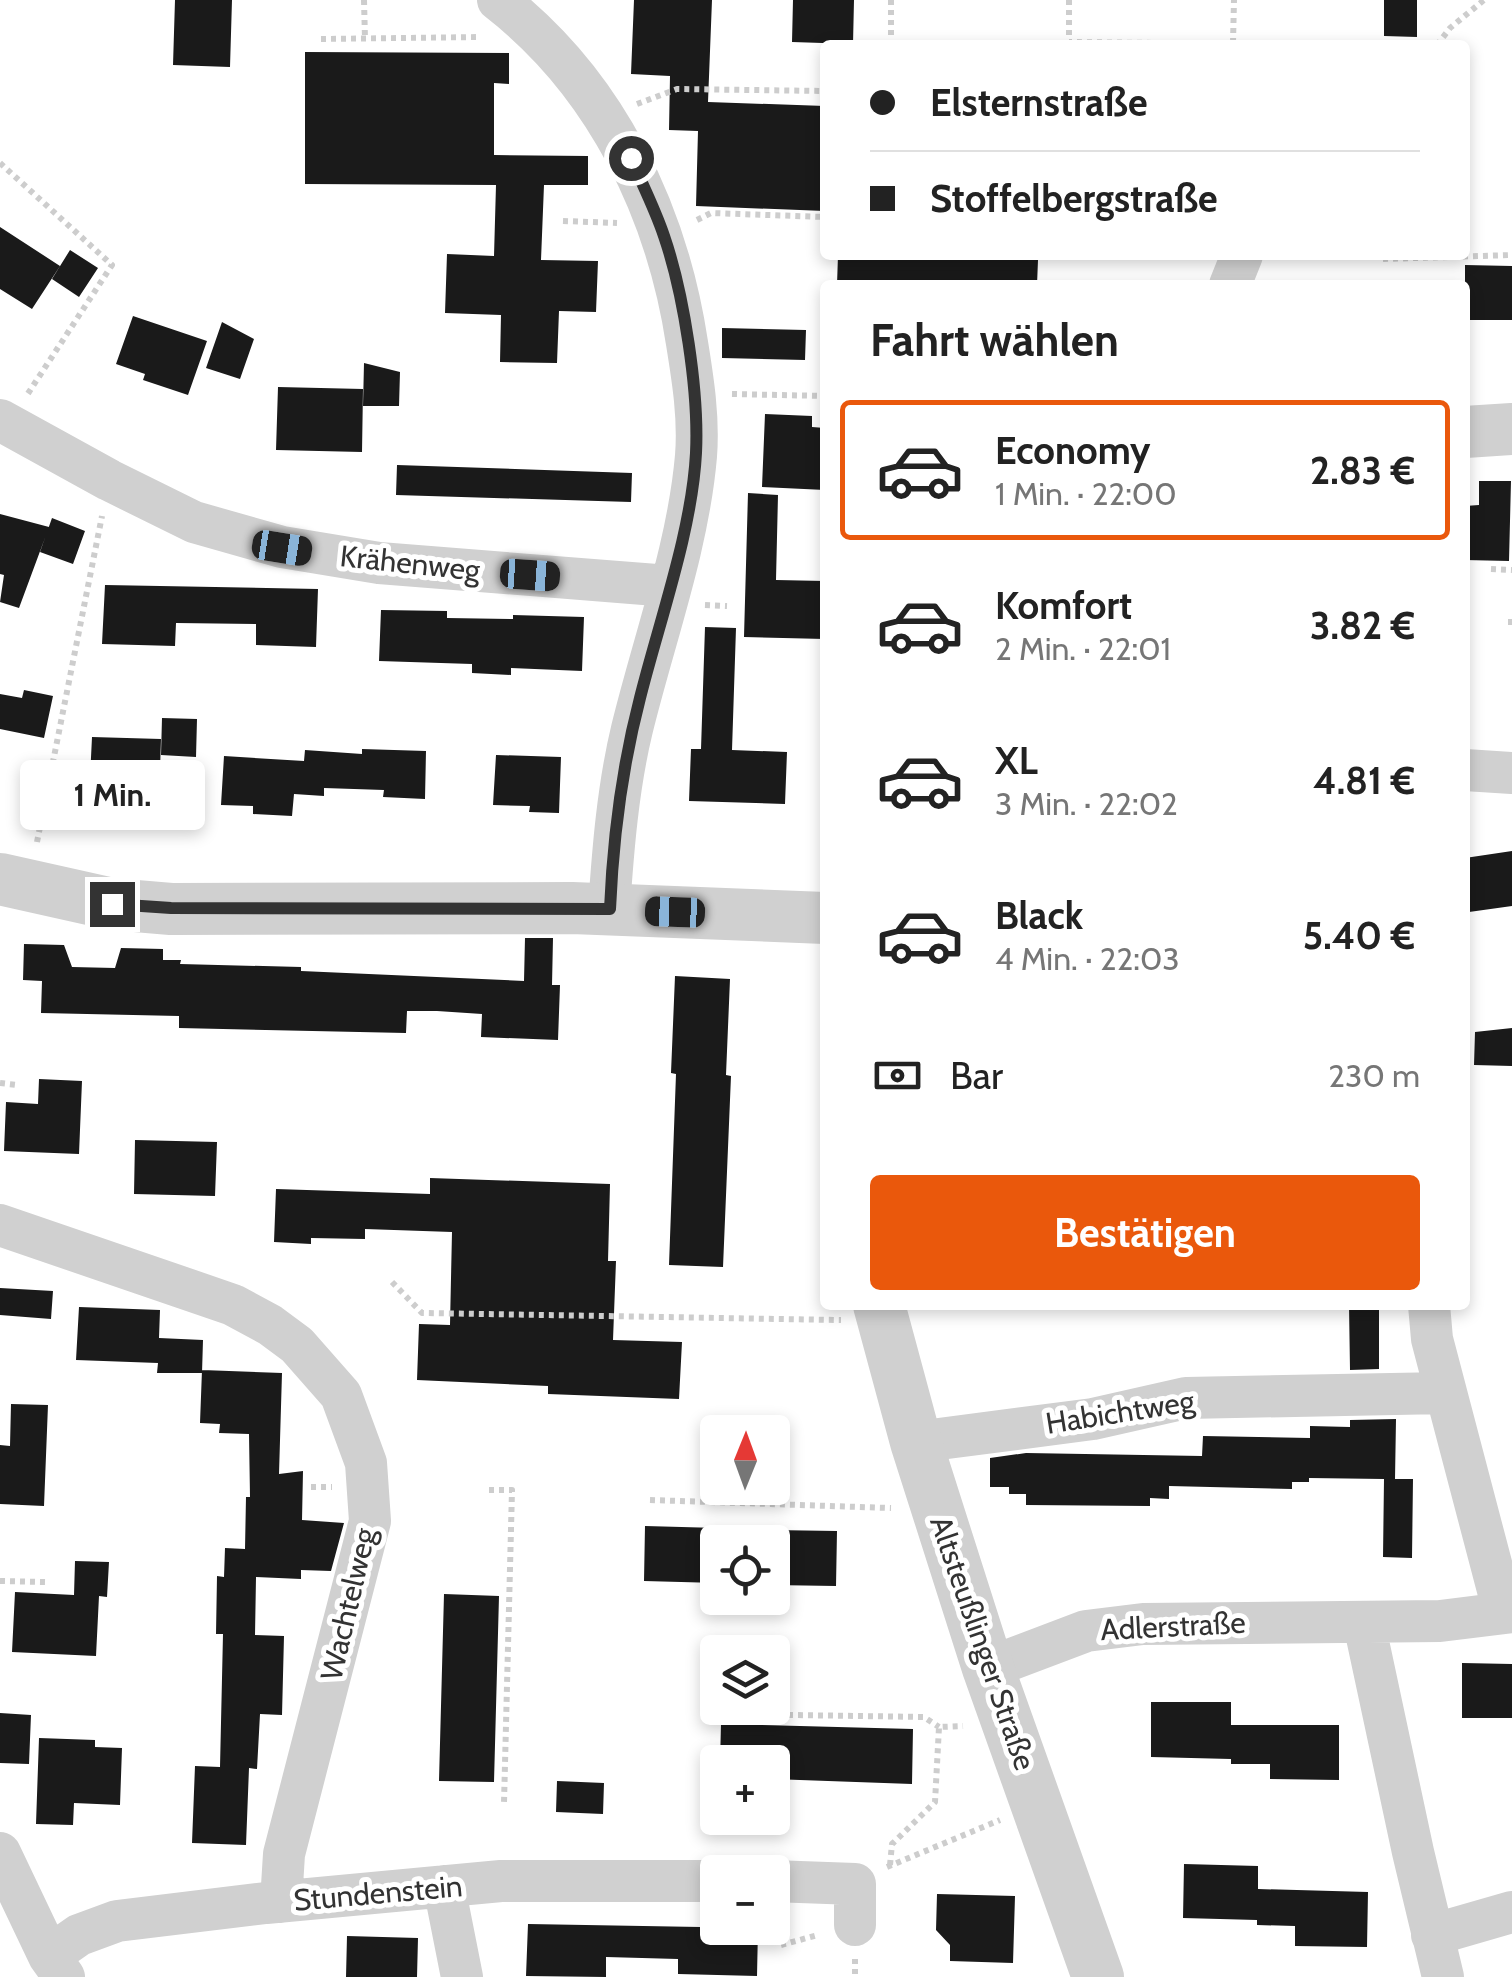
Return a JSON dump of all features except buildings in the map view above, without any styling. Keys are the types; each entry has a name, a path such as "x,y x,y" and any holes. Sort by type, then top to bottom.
{"street":[{"path":"498,0 537,35 631,158 664,237 685,326 695,393 696,454 688,510 630,734 614,846 610,909"},
{"name":"Krähenweg","path":"4,422 194,522 282,548 379,563 669,586"},
{"path":"1470,432 1512,428"},
{"path":"1470,770 1512,773"},
{"path":"14,883 112,904 171,908 610,909 820,918"},
{"name":"Wachtelweg","path":"0,1225 234,1305 270,1325 314,1361 341,1395 366,1463 370,1521 284,1854 281,1902"},
{"path":"1429,1310 1432,1339 1446,1393 1508,1612"},
{"name":"Altsteußlinger Straße","path":"881,1313 916,1442 988,1668 1098,1977"},
{"name":"Habichtweg","path":"916,1442 1093,1419 1186,1398 1446,1393"},
{"name":"Adlerstraße","path":"988,1668 1086,1631 1105,1628 1247,1621 1440,1621 1508,1612"},
{"path":"1364,1623 1443,1977"},
{"path":"0,1853 57,1966"},
{"name":"Stundenstein","path":"57,1966 79,1935 117,1922 501,1881 700,1881"},
{"path":"790,1883 866,1891"},
{"path":"444,1886 462,1977"},
{"path":"1432,1934 1512,1912"}],"path":[{"path":"364,0 365,39"},
{"path":"891,0 891,40"},
{"path":"1069,0 1070,40"},
{"path":"1233,40 1234,0"},
{"path":"1441,40 1484,0"},
{"path":"321,40 537,35"},
{"path":"602,116 677,89 820,91"},
{"path":"0,162 112,266 4,422"},
{"path":"664,237 711,212 820,217"},
{"path":"1470,256 1512,255"},
{"path":"695,393 820,396"},
{"path":"14,883 109,480"},
{"path":"1491,569 1512,570"},
{"path":"0,1083 17,1085"},
{"path":"392,1282 422,1313 881,1313"},
{"path":"489,1490 512,1490 504,1803"},
{"path":"650,1500 937,1510"},
{"path":"0,1580 45,1582"},
{"path":"790,1715 924,1718 939,1727 1010,1724"},
{"path":"866,1891 892,1844 936,1802 939,1727"},
{"path":"866,1891 1038,1804"}],"route":[{"path":"112,904 171,908 610,909 614,846 630,734 688,510 696,454 695,393 685,326 664,237 631,158"}]}
